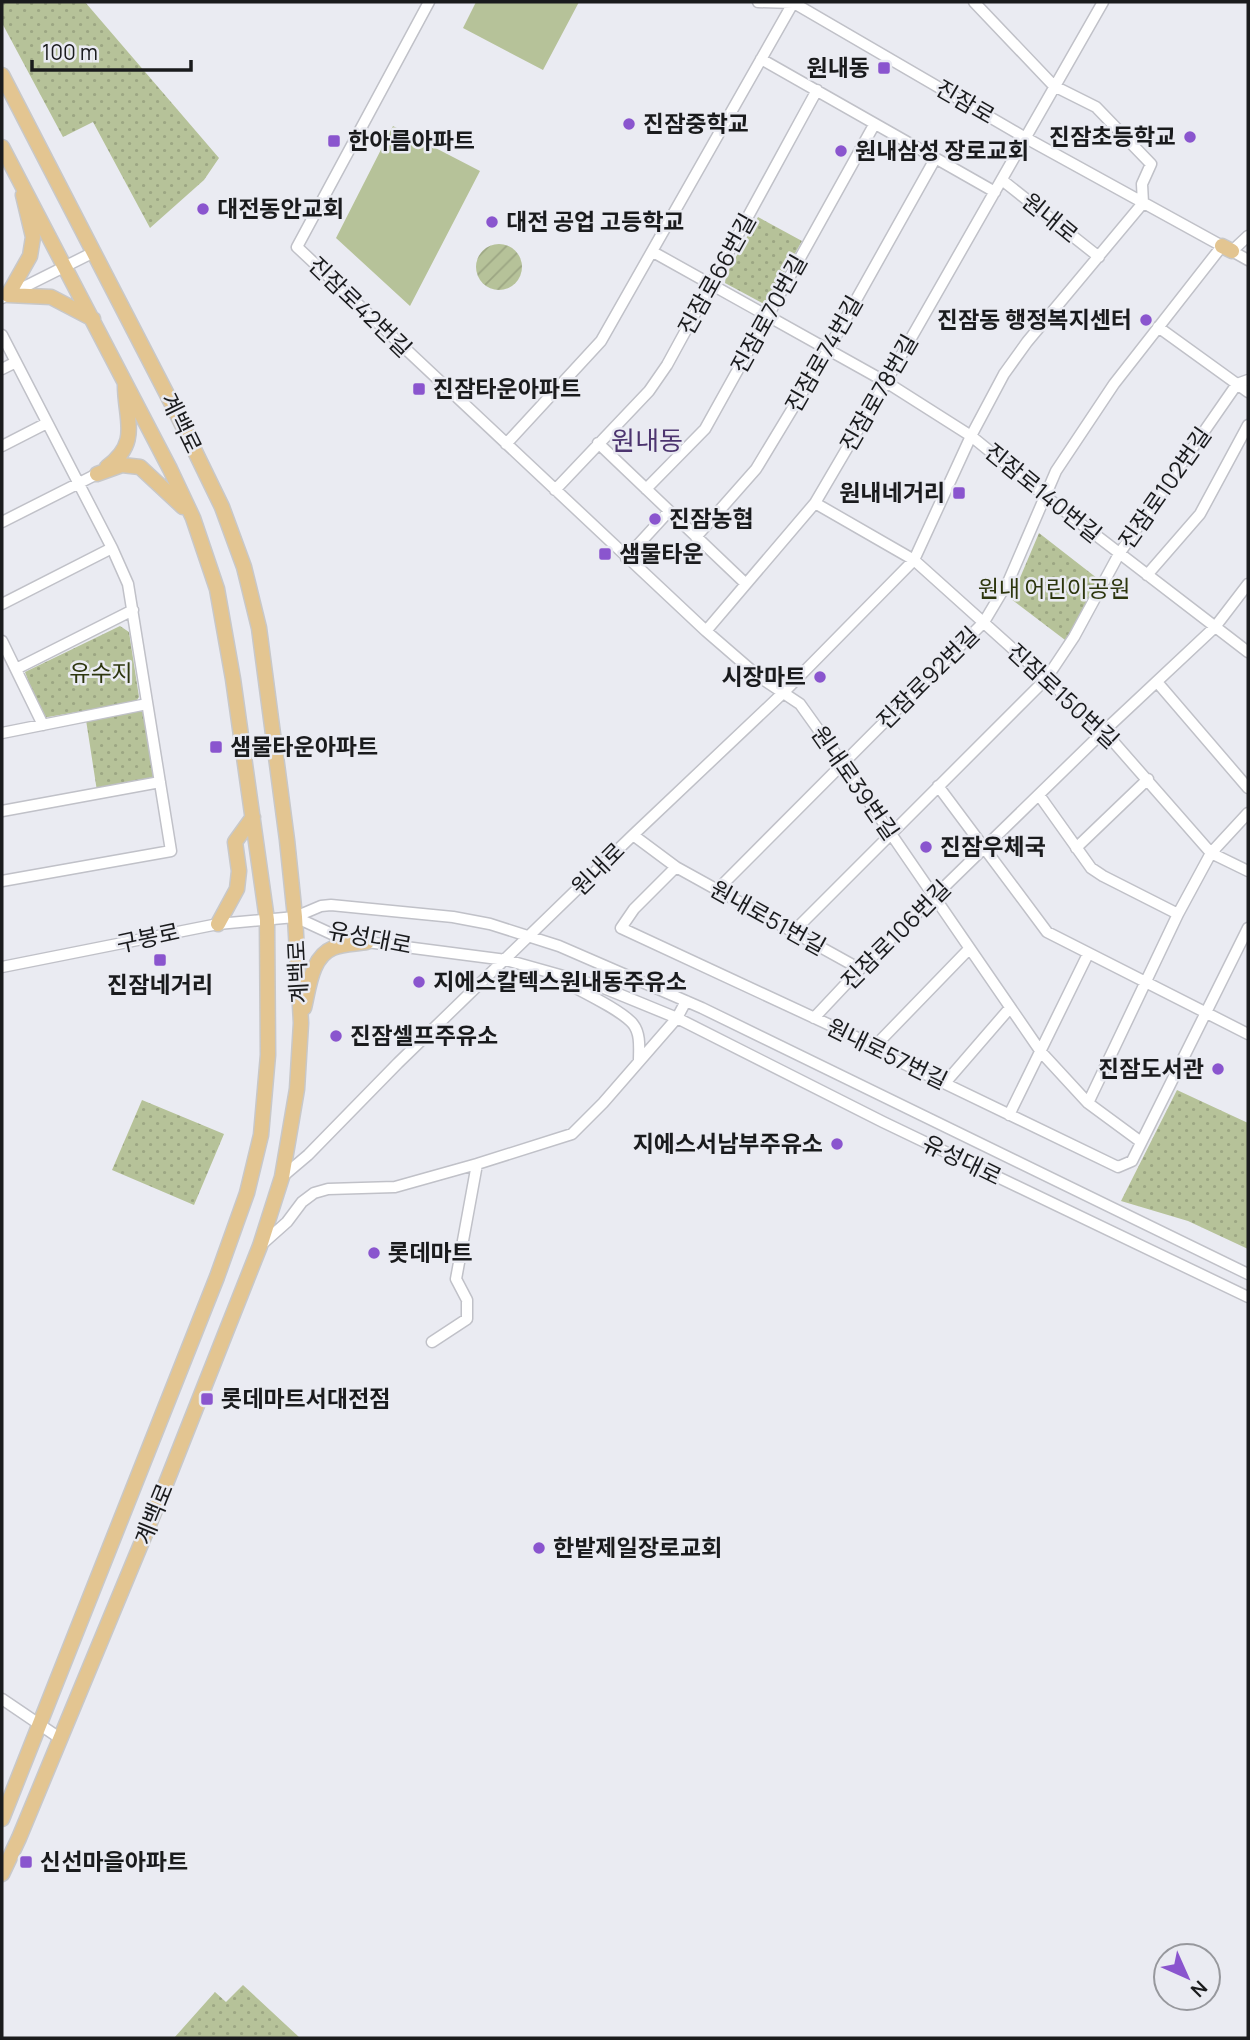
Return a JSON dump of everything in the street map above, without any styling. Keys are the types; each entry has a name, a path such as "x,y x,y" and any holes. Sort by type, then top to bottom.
{"main road":[{"name":"계백로","path":"2,75 222,507 244,567 259,628 295,917 301,1023 297,1089 282,1177 260,1247 61,1739 2,1874"},
{"name":"계백로","path":"2,146 125,380 193,518 217,589 267,919 268,1055 261,1135 247,1193 217,1277 2,1819"},
{"path":"5,297 30,256 33,237 25,212 21,184"},
{"path":"5,297 51,297 93,319"},
{"path":"97,474 119,458 130,439 125,380"},
{"path":"97,474 122,466 140,467 166,489 193,518"},
{"path":"218,924 237,889 239,872 235,842 253,817"},
{"path":"301,1023 313,971 320,958 332,948 367,942"}],"street":[{"name":"진잠로42번길","path":"429,2 297,247 626,558 758,676 784,692"},
{"name":"진잠로","path":"758,2 792,2 1024,137 1248,260"},
{"path":"506,444 601,341 792,2"},
{"path":"974,2 1054,86 1096,107 1151,163 1142,184 1143,203"},
{"name":"진잠로78번길","path":"706,631 815,503 1103,2"},
{"path":"761,59 995,192"},
{"name":"진잠로66번길","path":"555,491 649,391 667,365 817,90"},
{"name":"진잠로70번길","path":"646,489 705,429 874,125"},
{"name":"진잠로74번길","path":"696,537 756,469 828,349 935,159"},
{"name":"원내로","path":"1002,180 1099,257"},
{"name":"원내로","path":"282,1177 308,1155 398,1063 784,692 914,560 971,436 1004,374 1027,342 1143,203"},
{"name":"진잠로92번길","path":"718,889 984,622 1009,580 1056,471 1114,384 1158,327 1227,248 1248,236"},
{"path":"5,297 94,252"},
{"path":"653,252 886,382 971,436"},
{"path":"1158,327 1248,392"},
{"path":"2,335 128,584 171,851 2,881"},
{"path":"2,369 16,362"},
{"path":"1237,384 1248,380"},
{"name":"진잠로102번길","path":"793,932 1046,679 1074,638 1119,554 1237,384"},
{"path":"2,446 47,423"},
{"path":"1147,575 1200,514 1248,425"},
{"name":"진잠로140번길","path":"971,436 1248,652"},
{"path":"598,443 746,584"},
{"path":"2,522 97,474"},
{"path":"815,503 914,560"},
{"path":"626,558 669,511"},
{"path":"2,604 112,548"},
{"name":"진잠로150번길","path":"914,560 1104,732 1211,853 1248,871"},
{"name":"진잠로106번길","path":"814,1018 860,969 1216,627 1248,583"},
{"path":"16,669 133,610"},
{"path":"2,641 43,725"},
{"path":"1157,682 1248,788"},
{"name":"원내로39번길","path":"784,692 800,704 843,764 1041,1052 1088,1103 1141,1142"},
{"path":"2,733 147,704"},
{"path":"1076,848 1148,779"},
{"path":"2,811 160,782"},
{"path":"938,786 1046,932 1248,1034"},
{"path":"1039,795 1091,868 1178,914"},
{"path":"1088,1103 1178,914 1211,853 1248,813"},
{"name":"원내로51번길","path":"633,835 676,867 860,969"},
{"name":"원내로57번길","path":"676,867 635,909 621,928 875,1045 894,1059 1118,1167 1132,1161 1141,1142"},
{"name":"유성대로","path":"295,917 321,906 331,905 453,917 559,946 686,1001 1248,1274"},
{"name":"구봉로","path":"2,967 218,924 295,917"},
{"name":"유성대로","path":"295,917 334,935 367,942 506,960 599,986 677,1018 883,1122 1248,1297"},
{"path":"1141,1142 1248,929"},
{"path":"875,1045 969,949"},
{"path":"1009,1115 1088,954"},
{"path":"539,968 633,1024 639,1038 639,1061"},
{"path":"260,1247 314,1193 328,1189 395,1188 572,1134 603,1103 677,1018 686,1001"},
{"path":"945,1083 1009,1009"},
{"path":"432,1342 467,1319 467,1300 456,1279 477,1164"},
{"path":"2,1699 61,1739"}],"green space":[{"path":"2,2 85,2 219,158 204,180 150,228 93,122 63,137 2,23"},
{"path":"476,2 579,2 543,70 463,28"},
{"path":"393,126 480,171 410,306 336,238"},
{"path":"758,217 802,241 766,305 725,283 726,275"},
{"path":"499,244 508,245 515,251 521,258 521,276 515,283 508,289 499,290 490,289 483,283 477,276 476,267 477,258 483,251 490,245"},
{"name":"원내 어린이공원","path":"1039,533 1102,582 1069,643 1011,599"},
{"name":"유수지","path":"120,626 129,632 139,697 136,702 42,718 25,672"},
{"path":"143,708 156,778 97,791 86,720"},
{"path":"1177,1090 1248,1123 1248,1249 1188,1221 1121,1201"},
{"path":"142,1100 224,1134 194,1205 112,1170"},
{"path":"243,1985 300,2038 174,2038 215,1992 226,2002"}],"place":[{"name":"원내동","path":"884,68"},
{"name":"진잠중학교","path":"629,124"},
{"name":"진잠초등학교","path":"1190,137"},
{"name":"한아름아파트","path":"334,141"},
{"name":"원내삼성 장로교회","path":"841,151"},
{"name":"대전동안교회","path":"203,209"},
{"name":"대전 공업 고등학교","path":"492,222"},
{"name":"진잠동 행정복지센터","path":"1146,320"},
{"name":"진잠타운아파트","path":"419,389"},
{"name":"원내네거리","path":"959,493"},
{"name":"진잠농협","path":"655,519"},
{"name":"샘물타운","path":"605,554"},
{"name":"시장마트","path":"820,677"},
{"name":"샘물타운아파트","path":"216,747"},
{"name":"진잠우체국","path":"926,847"},
{"name":"진잠네거리","path":"160,960"},
{"name":"지에스칼텍스원내동주유소","path":"419,982"},
{"name":"진잠셀프주유소","path":"336,1036"},
{"name":"진잠도서관","path":"1218,1069"},
{"name":"지에스서남부주유소","path":"837,1144"},
{"name":"롯데마트","path":"374,1253"},
{"name":"롯데마트서대전점","path":"207,1399"},
{"name":"한밭제일장로교회","path":"539,1548"},
{"name":"신선마을아파트","path":"26,1862"}],"district":[{"name":"원내동","path":"647,441"}]}
